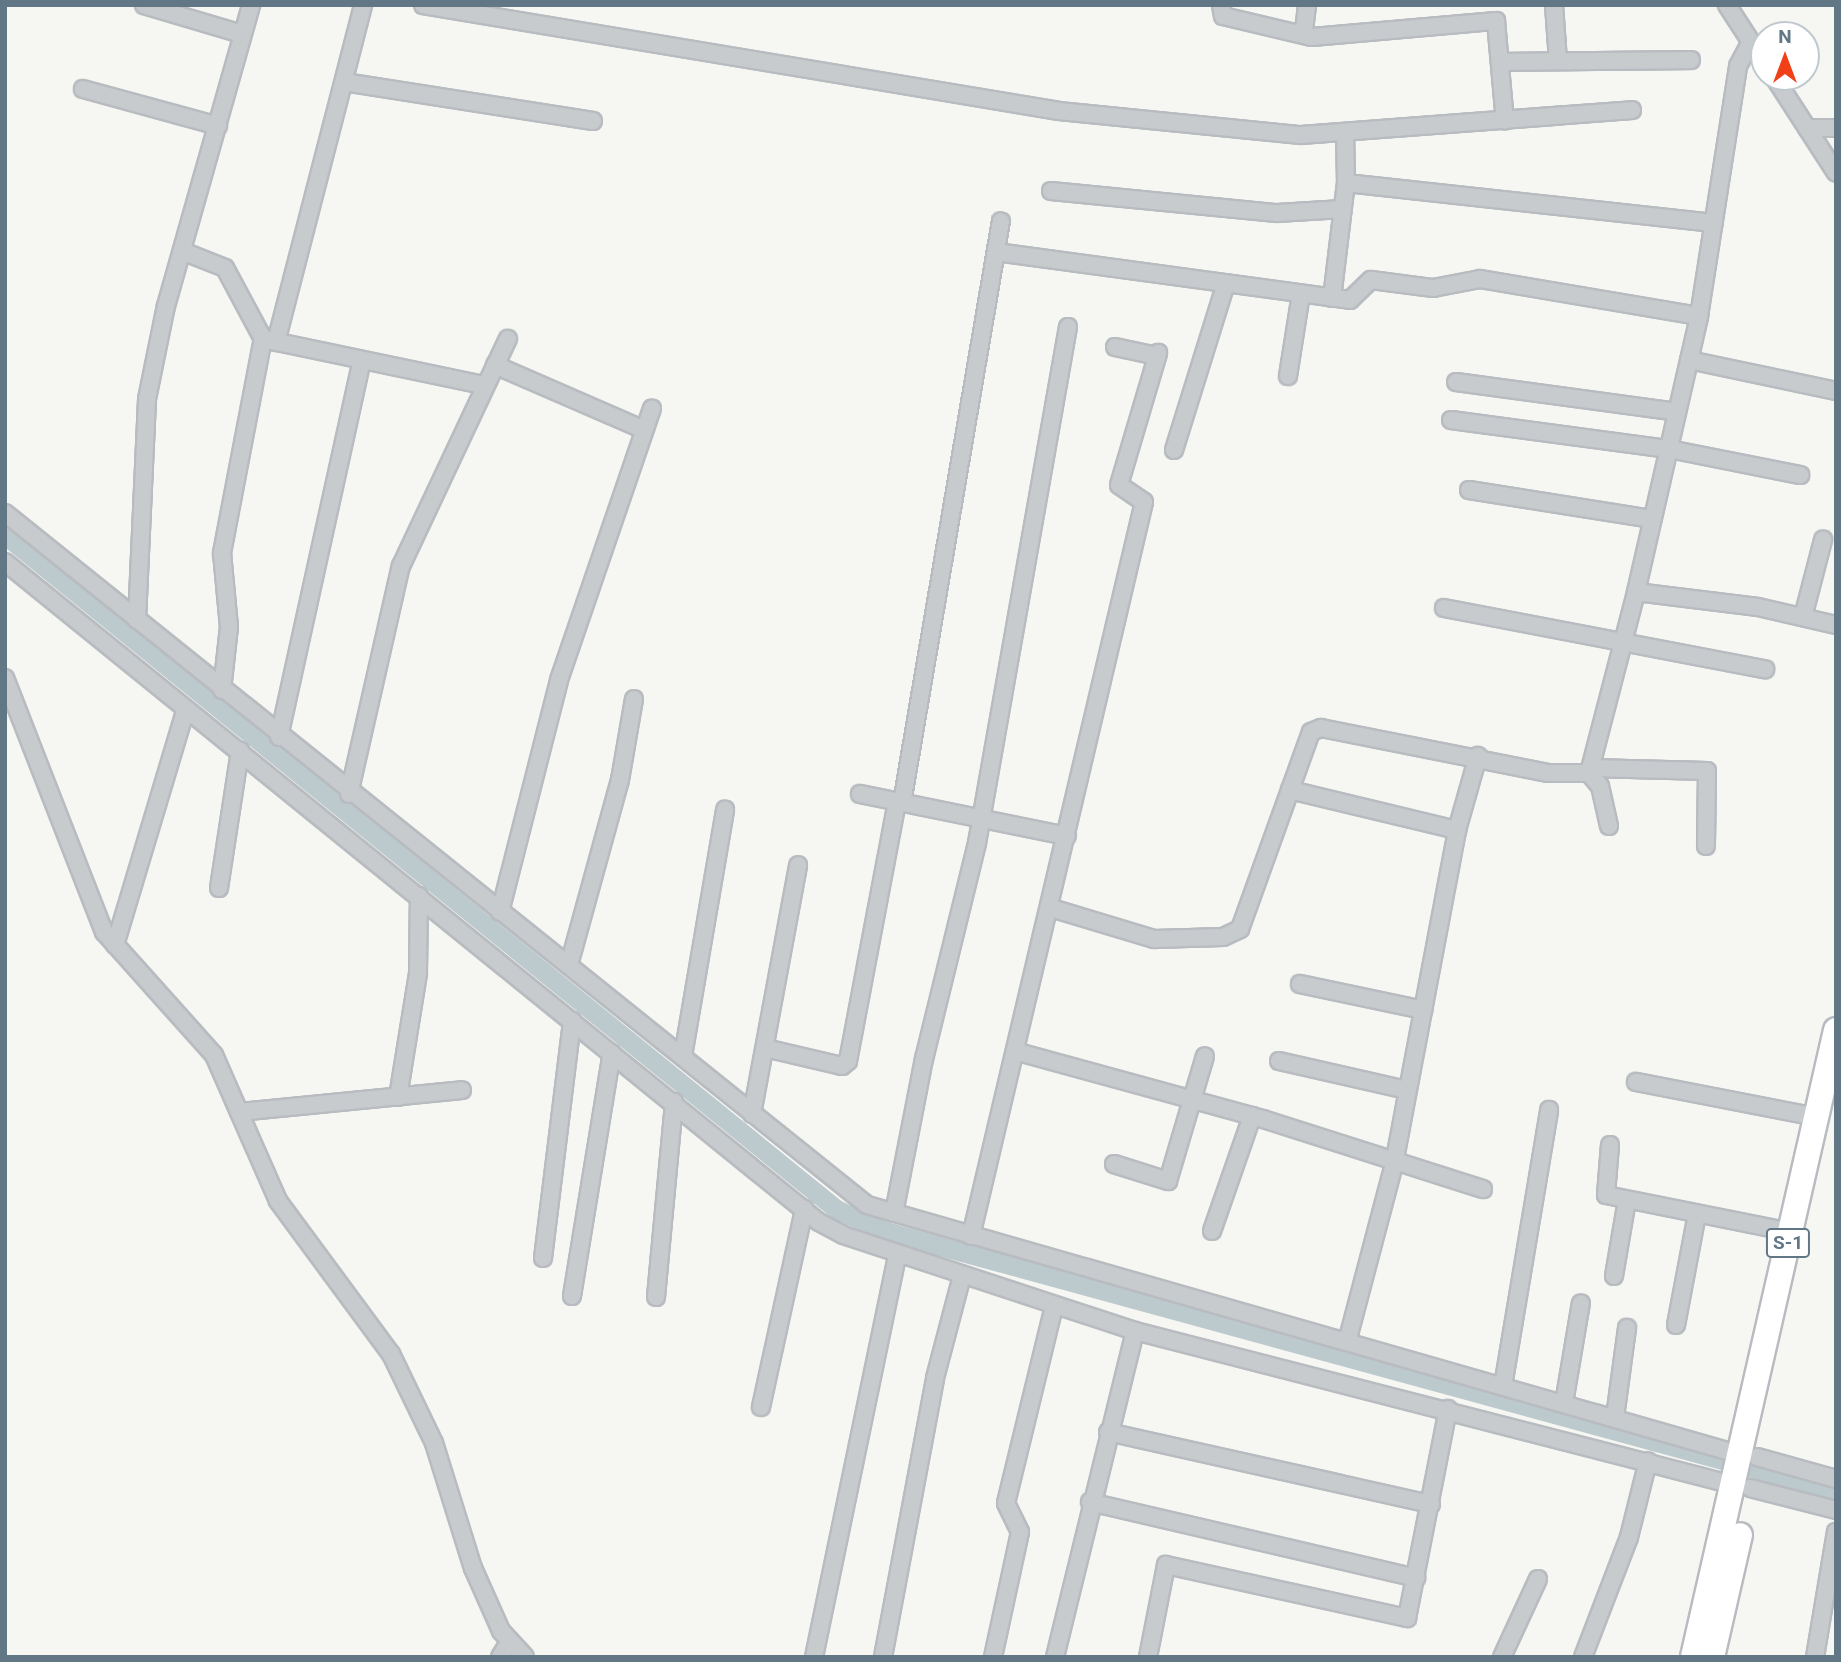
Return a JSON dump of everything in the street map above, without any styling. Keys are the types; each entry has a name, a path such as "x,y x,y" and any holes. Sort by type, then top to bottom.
{"main road":[{"name":"S-1","path":"1693,1657 1745,1474 1826,1111 1836,1030"},
{"name":"S-1","path":"1712,1657 1791,1232 1826,1111"}],"street":[{"path":"144,5 242,34"},
{"path":"137,620 147,399 182,251 251,5"},
{"path":"222,690 229,627 222,553 269,341 344,82 363,5"},
{"path":"424,5 1059,111 1301,135 1632,110"},
{"path":"1221,5 1223,16 1304,30 1312,37 1496,21 1505,121"},
{"path":"1304,30 1307,5"},
{"path":"1554,5 1558,61"},
{"path":"1727,5 1750,41"},
{"path":"1609,826 1600,786 1590,771 1636,592 1699,316 1738,66 1750,45"},
{"path":"1500,62 1691,60"},
{"path":"344,82 593,121"},
{"path":"83,89 218,126"},
{"path":"1783,91 1836,173"},
{"path":"1807,128 1836,128"},
{"path":"1332,298 1346,183 1345,132"},
{"path":"1346,183 1714,223"},
{"path":"1051,191 1277,213 1343,209"},
{"path":"765,1048 842,1066 848,1061 900,802 1001,221"},
{"path":"182,251 225,268 269,341 484,385"},
{"path":"996,252 1350,300 1371,280 1433,288 1480,279 1699,316"},
{"path":"1174,450 1226,283"},
{"path":"1288,376 1301,293"},
{"path":"894,1213 923,1059 982,818 1068,327"},
{"path":"349,794 401,566 508,339"},
{"path":"971,1236 1018,1052 1144,502 1119,485 1157,355 1115,347"},
{"path":"1689,360 1836,391"},
{"path":"279,737 362,361"},
{"path":"495,365 642,429"},
{"path":"1456,382 1677,412"},
{"path":"500,912 559,680 642,429 652,408"},
{"path":"1451,420 1669,449 1800,475"},
{"path":"1469,490 1653,519"},
{"path":"5,513 349,794 569,965 857,1198 894,1213 971,1236 1615,1417 1745,1474 1836,1510"},
{"path":"1804,617 1822,540"},
{"path":"5,562 804,1209 844,1236 1135,1331 1647,1461 1745,1474 1836,1479"},
{"path":"1636,592 1804,617 1836,625"},
{"path":"1444,608 1620,647 1765,669"},
{"path":"5,678 81,885 115,945 214,1055 278,1201 391,1354 434,1443 473,1568 510,1641 524,1657"},
{"path":"569,965 620,779 634,699"},
{"path":"115,945 186,709"},
{"path":"1051,908 1154,939 1223,937 1240,929 1311,732 1333,726 1549,773 1707,771 1706,846"},
{"path":"219,888 240,751"},
{"path":"1347,1342 1394,1164 1457,830 1478,756"},
{"path":"1290,790 1457,830"},
{"path":"860,794 1067,836"},
{"path":"683,1056 725,810"},
{"path":"752,1114 798,865"},
{"path":"398,1097 418,973 419,896"},
{"path":"1300,984 1423,1010"},
{"path":"543,1258 572,1021"},
{"path":"1018,1052 1252,1116 1394,1164 1483,1189"},
{"path":"572,1296 612,1053"},
{"path":"1114,1164 1168,1181 1205,1056"},
{"path":"1279,1061 1407,1090"},
{"path":"1636,1082 1826,1111"},
{"path":"239,1112 462,1090"},
{"path":"656,1297 674,1102"},
{"path":"1503,1386 1549,1110"},
{"path":"1212,1231 1252,1116"},
{"path":"1610,1145 1603,1192 1627,1200 1791,1232"},
{"path":"1614,1276 1627,1200"},
{"path":"761,1407 804,1209"},
{"path":"1676,1325 1697,1214"},
{"path":"814,1657 897,1255"},
{"path":"883,1657 935,1378 962,1276"},
{"path":"1564,1403 1581,1303"},
{"path":"993,1657 1020,1532 1006,1503 1054,1306"},
{"path":"1615,1417 1627,1328"},
{"path":"1055,1657 1090,1502 1135,1331"},
{"path":"1148,1657 1166,1565 1407,1618 1448,1409"},
{"path":"1108,1432 1431,1504"},
{"path":"1583,1657 1629,1537 1647,1461"},
{"path":"1090,1502 1416,1578"},
{"path":"1815,1657 1836,1532"},
{"path":"1503,1657 1538,1579"},
{"path":"500,1657 510,1641"}],"waterway":[{"path":"5,535 836,1209 885,1231 1836,1491"}]}
